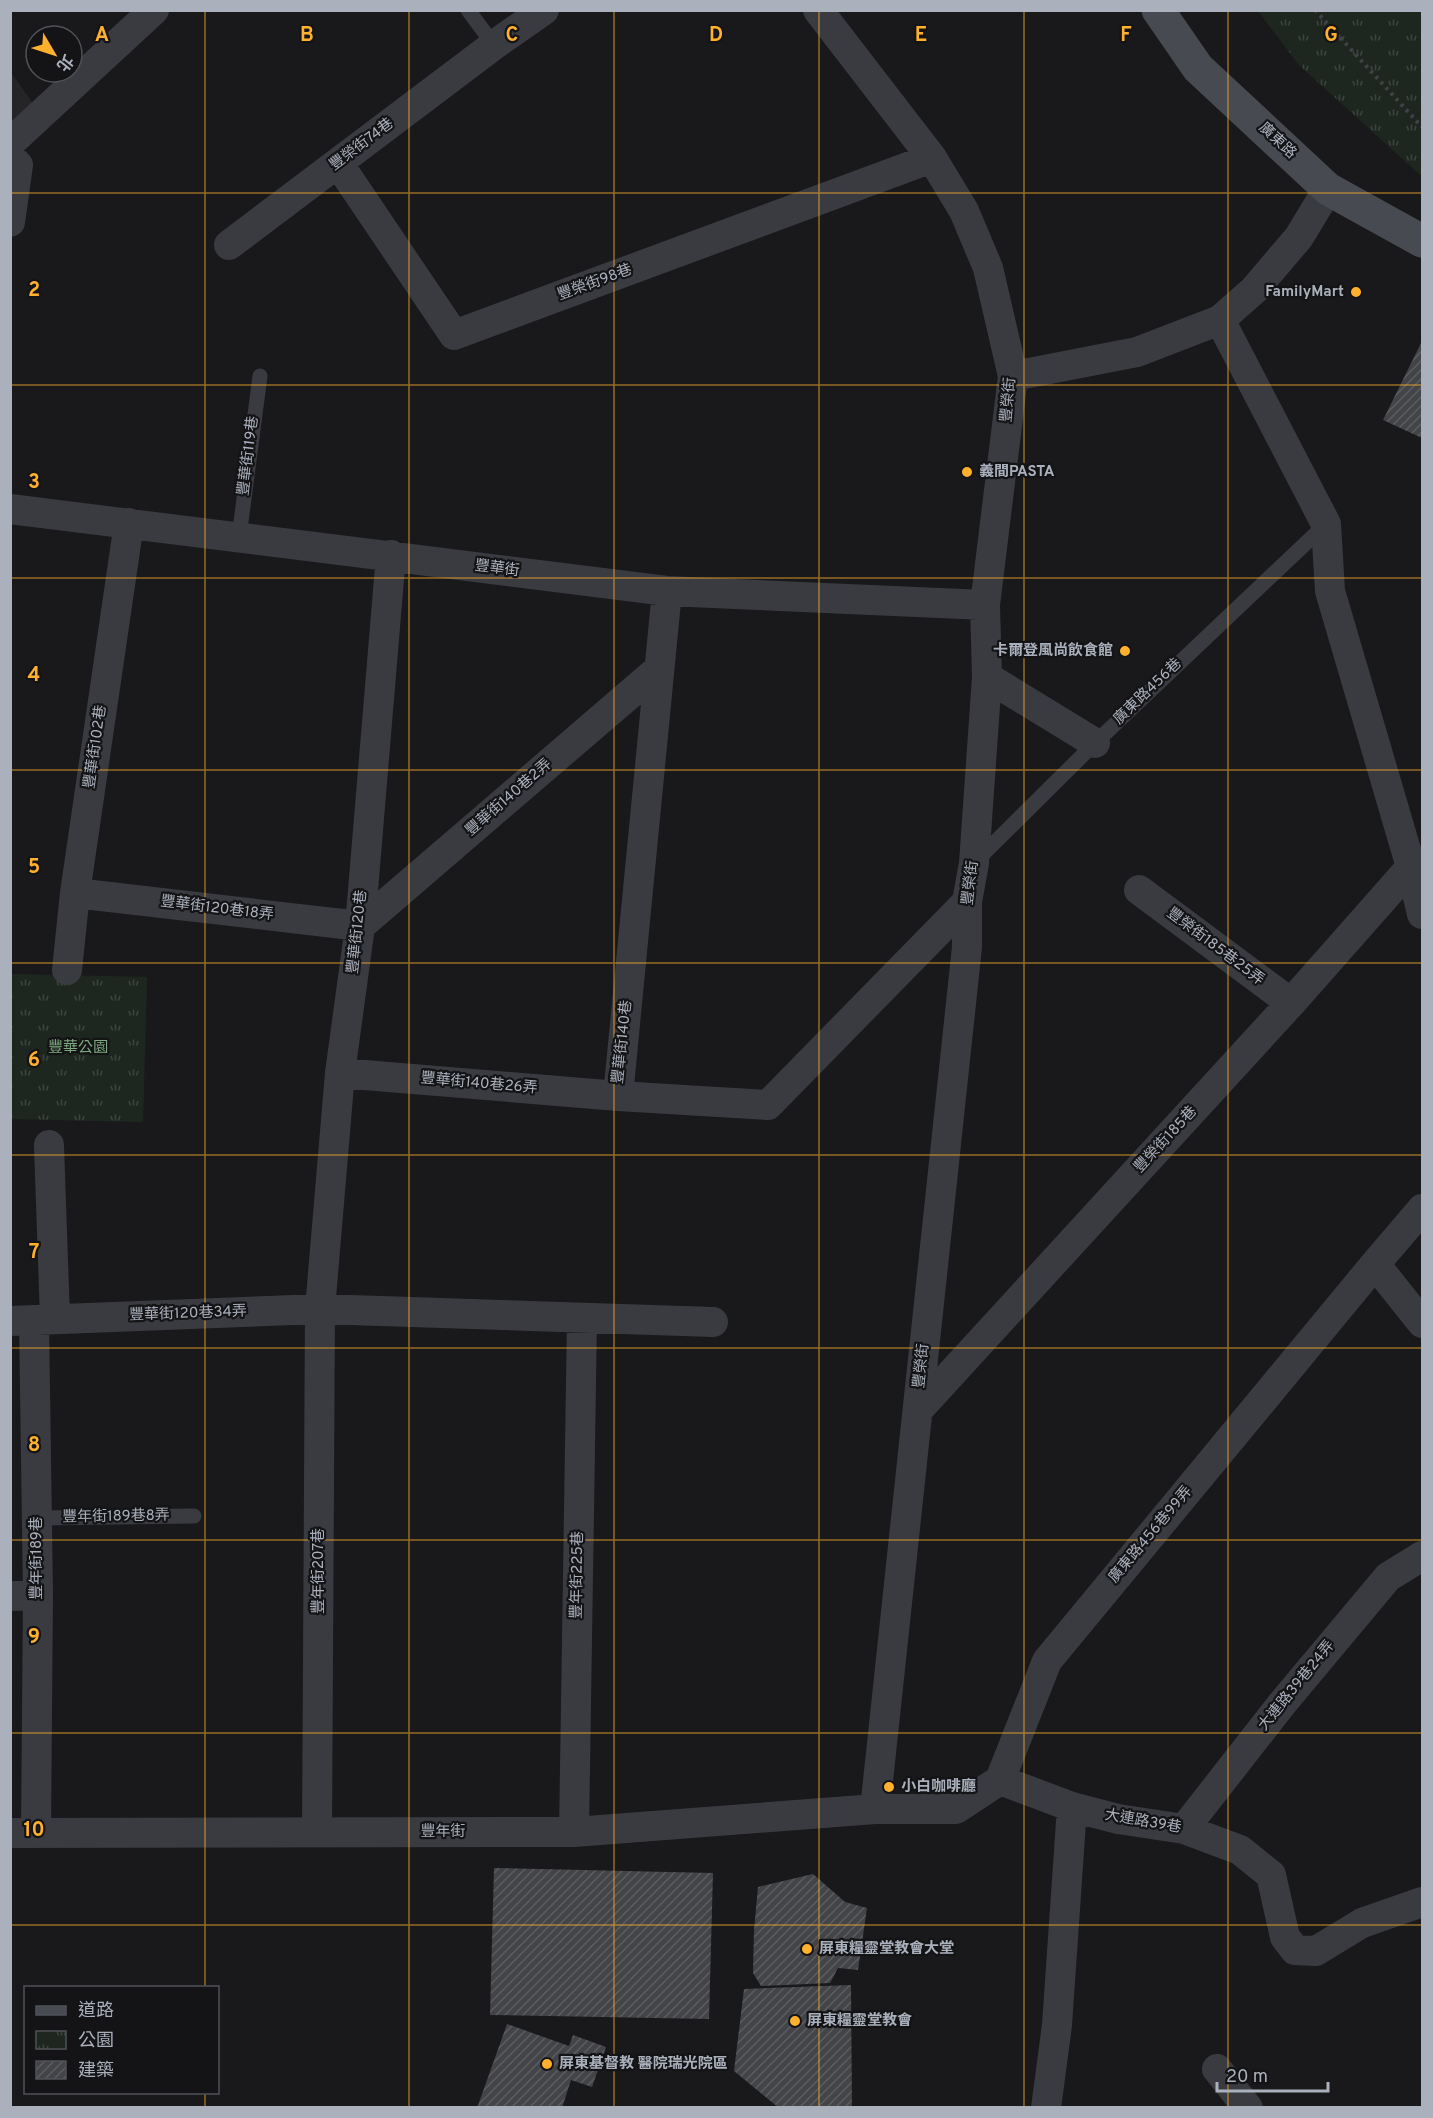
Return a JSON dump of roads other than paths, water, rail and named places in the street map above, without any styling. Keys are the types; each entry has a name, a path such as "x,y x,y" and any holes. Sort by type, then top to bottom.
{"street":[{"path":"10,143 154,10"},
{"name":"豐榮街74巷","path":"229,244 544,10"},
{"name":"豐榮街","path":"818,10 932,158 964,211 988,268 1013,376 985,605 987,677 974,863 967,902 967,947 875,1809"},
{"name":"廣東路","path":"1158,10 1198,68 1328,189 1422,241"},
{"path":"10,157 18,165 10,222"},
{"name":"豐榮街98巷","path":"338,163 454,335 932,158"},
{"path":"1013,376 1137,352 1220,320 1254,290 1299,237 1328,189"},
{"path":"1220,320 1326,524 1330,591 1411,867 1422,914"},
{"name":"豐華街","path":"10,509 667,591 985,605"},
{"name":"豐華街102巷","path":"67,970 75,893 129,523"},
{"name":"豐華街120巷","path":"320,1309 340,1073 360,926 391,555"},
{"name":"豐華街140巷","path":"667,591 618,1096 768,1105 967,902"},
{"name":"豐華街140巷2弄","path":"360,926 659,669"},
{"path":"987,677 1095,743"},
{"name":"豐榮街185巷","path":"918,1410 1291,1003 1411,867"},
{"name":"豐榮街185巷25弄","path":"1139,890 1291,1003"},
{"name":"豐華街120巷18弄","path":"75,893 360,926"},
{"name":"豐華街140巷26弄","path":"340,1073 618,1096"},
{"path":"33,1320 50,1145"},
{"name":"廣東路456巷99弄","path":"1000,1780 1047,1661 1422,1209"},
{"path":"1375,1264 1422,1323"},
{"path":"320,1309 713,1322"},
{"name":"豐華街120巷34弄","path":"33,1320 320,1309"},
{"name":"豐年街207巷","path":"317,1833 320,1309"},
{"name":"豐年街225巷","path":"574,1832 582,1318"},
{"name":"豐年街189巷","path":"23,1833 24,1595 37,1518 33,1320"},
{"name":"大連路39巷24弄","path":"1184,1829 1281,1705 1388,1577 1422,1556"},
{"path":"875,1809 956,1809 1000,1780"},
{"name":"大連路39巷","path":"1000,1780 1072,1807 1118,1819 1184,1829 1240,1850 1271,1875 1285,1937 1295,1950 1316,1952 1362,1923 1422,1902"},
{"path":"1046,2108 1057,2025 1072,1807"},
{"name":"豐年街","path":"23,1833 574,1832 875,1809"},
{"path":"1217,2069 1248,2108"}],"lane":[{"path":"468,10 494,45"},
{"name":"豐華街119巷","path":"239,537 260,376"},
{"name":"廣東路456巷","path":"974,863 1095,743 1326,524"},
{"name":"豐年街189巷8弄","path":"37,1518 194,1516"}],"place":[{"name":"FamilyMart","path":"1356,292"},
{"name":"義間PASTA","path":"967,472"},
{"name":"卡爾登風尚飲食館","path":"1125,651"},
{"name":"小白咖啡廳","path":"889,1787"},
{"name":"屏東糧靈堂教會大堂","path":"807,1949"},
{"name":"屏東糧靈堂教會","path":"795,2021"},
{"name":"屏東基督教 醫院瑞光院區","path":"547,2064"}],"park label":[{"name":"豐華公園","path":"78,1048"}]}
